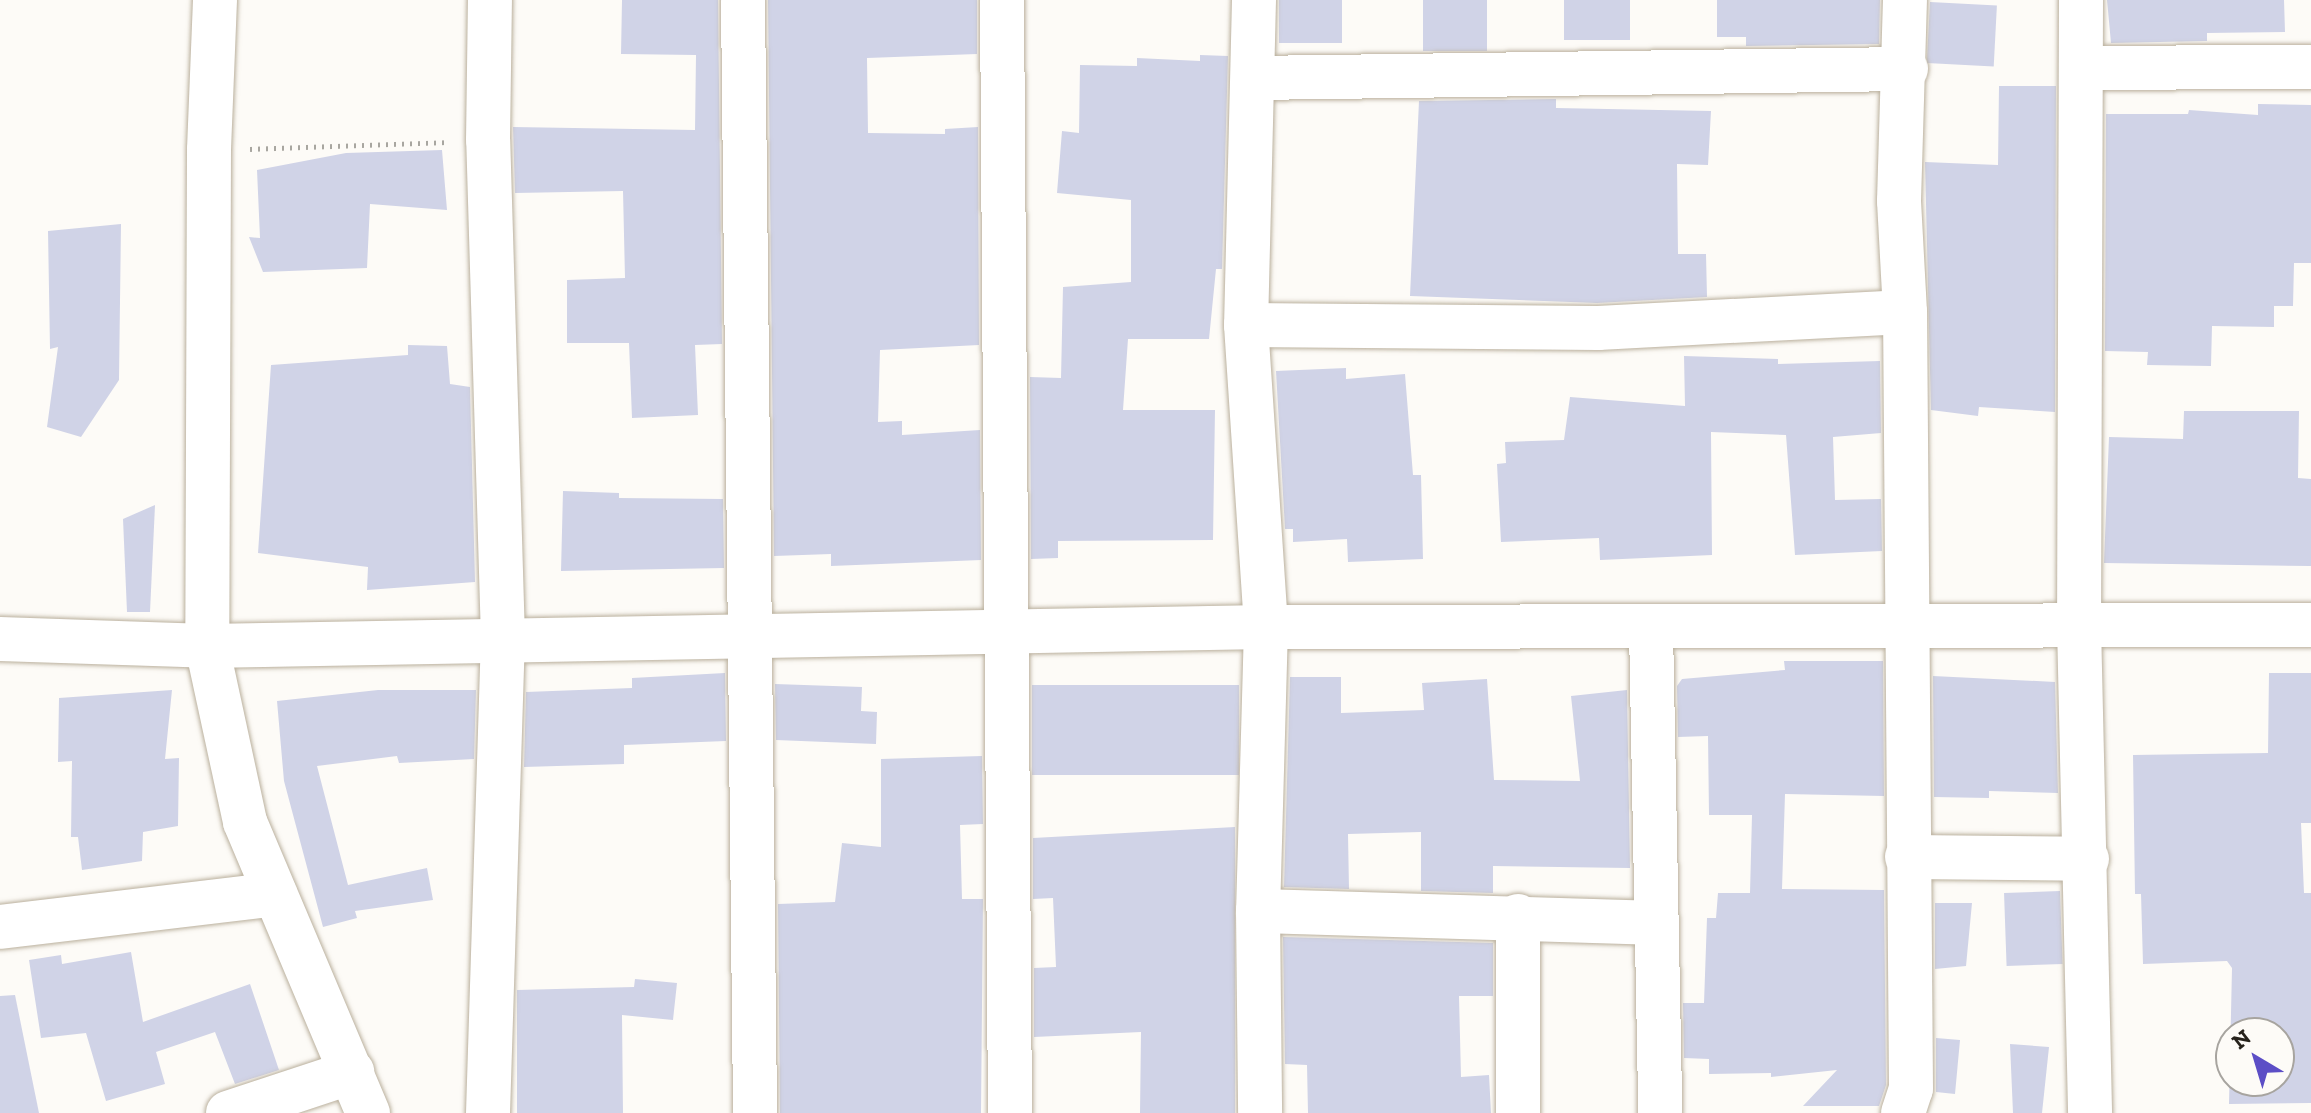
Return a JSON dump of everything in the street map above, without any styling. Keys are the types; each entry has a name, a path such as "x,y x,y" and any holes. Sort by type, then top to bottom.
{"street":[{"path":"215,0 209,150 207,646 245,822 368,1113"},
{"path":"488,1113 503,639 488,140 490,0"},
{"path":"743,0 755,1113"},
{"path":"1002,0 1010,1113"},
{"path":"1254,0 1246,325 1266,627 1258,911 1260,1113"},
{"path":"1903,1113 1911,1089 1905,312 1899,201 1906,69 1905,0"},
{"path":"2081,0 2079,625 2087,859 2090,1113"},
{"path":"2082,68 2311,67"},
{"path":"1253,78 1906,69"},
{"path":"1246,325 1598,328 1905,312"},
{"path":"0,639 207,646 503,639 752,640 1266,627 1909,629 2311,625"},
{"path":"1651,628 1654,923 1660,1113"},
{"path":"1907,857 2087,859"},
{"path":"0,927 275,894"},
{"path":"1258,911 1518,916 1654,923"},
{"path":"1518,916 1518,1113"},
{"path":"228,1113 352,1072"}],"path":[{"path":"209,150 488,140"}],"building":[{"path":"622,0 718,0 722,344 695,345 698,415 632,418 629,343 567,343 567,280 625,278 623,191 515,193 513,127 695,130 696,55 621,54"},
{"path":"768,0 977,0 977,54 867,58 868,133 945,134 945,129 978,127 979,345 880,350 878,422 902,421 902,435 980,430 981,560 831,566 831,554 774,556"},
{"path":"1279,0 1342,0 1342,43 1279,43"},
{"path":"1423,0 1487,0 1487,51 1423,51"},
{"path":"1564,0 1630,0 1630,40 1564,40"},
{"path":"1717,0 1880,0 1879,44 1746,46 1746,37 1717,37"},
{"path":"2107,0 2284,0 2285,32 2207,33 2207,41 2111,43"},
{"path":"1930,2 1997,6 1994,66 1927,63"},
{"path":"1200,55 1228,56 1222,269 1216,269 1209,339 1128,339 1123,410 1215,410 1213,540 1058,541 1058,558 1031,559 1030,377 1061,378 1063,287 1131,282 1131,200 1057,193 1062,131 1079,133 1080,65 1137,66 1137,58 1200,61"},
{"path":"1999,86 2056,86 2055,412 1979,407 1978,416 1931,410 1925,162 1998,165"},
{"path":"1556,99 1556,108 1711,111 1708,165 1677,164 1678,254 1706,254 1707,297 1597,303 1410,296 1419,101"},
{"path":"2258,104 2311,105 2311,263 2294,263 2293,306 2274,306 2274,327 2212,326 2211,366 2147,365 2148,352 2105,351 2106,114 2188,114 2189,110 2258,115"},
{"path":"442,150 447,210 370,204 367,268 263,272 249,237 260,238 257,170 346,153"},
{"path":"121,224 119,380 81,437 47,427 58,347 50,349 48,231"},
{"path":"408,345 447,346 450,384 470,387 475,582 367,590 368,567 258,553 271,365 408,355"},
{"path":"1684,356 1778,359 1778,364 1880,361 1881,433 1833,437 1835,500 1881,499 1882,551 1795,555 1786,435 1711,432 1712,555 1600,560 1599,538 1501,542 1497,464 1506,463 1505,442 1564,440 1570,397 1685,406"},
{"path":"1346,368 1346,379 1405,374 1413,475 1421,475 1423,559 1348,562 1347,539 1293,542 1293,529 1285,529 1276,371"},
{"path":"2184,411 2299,411 2298,478 2311,479 2311,566 2104,563 2109,437 2183,439"},
{"path":"563,491 619,493 619,498 723,499 724,568 561,571"},
{"path":"155,505 150,612 127,612 123,519"},
{"path":"1784,661 1883,661 1884,796 1785,794 1782,889 1884,890 1886,1085 1879,1106 1803,1106 1837,1070 1771,1077 1771,1073 1709,1074 1709,1059 1684,1058 1683,1003 1704,1003 1707,918 1716,918 1718,893 1750,893 1752,815 1709,815 1708,736 1678,737 1677,686 1682,679 1785,670"},
{"path":"725,673 726,741 624,745 624,764 524,767 526,692 632,688 632,678"},
{"path":"2269,673 2311,673 2311,823 2301,823 2304,893 2311,893 2311,1103 2229,1104 2229,1097 2295,1097 2295,1017 2231,1017 2232,968 2227,961 2143,964 2141,894 2135,894 2133,755 2268,753"},
{"path":"1933,676 2055,682 2058,793 1989,791 1989,798 1934,797"},
{"path":"1290,677 1341,677 1341,713 1424,710 1422,683 1487,679 1494,780 1580,781 1571,696 1627,690 1630,868 1493,866 1493,893 1421,891 1421,832 1348,834 1349,889 1284,887"},
{"path":"775,684 862,687 861,711 877,712 876,744 776,740"},
{"path":"1032,685 1239,685 1239,775 1032,775"},
{"path":"172,690 165,759 179,758 178,826 143,832 142,861 82,870 78,837 71,837 72,761 58,762 59,698"},
{"path":"378,690 476,690 474,759 399,763 397,756 317,766 348,885 427,868 433,900 355,911 357,918 323,927 284,781 277,701"},
{"path":"982,756 983,824 960,825 962,899 983,899 981,1113 780,1113 778,904 835,902 842,843 881,847 881,759"},
{"path":"1235,827 1235,1113 1140,1113 1141,1032 1034,1037 1034,968 1056,967 1053,898 1033,899 1033,838"},
{"path":"2060,891 2063,964 2007,966 2004,893"},
{"path":"1935,903 1972,903 1966,966 1935,969"},
{"path":"1283,937 1493,943 1493,996 1459,996 1461,1077 1489,1075 1491,1113 1308,1113 1307,1065 1285,1064"},
{"path":"131,952 143,1022 250,984 279,1070 235,1084 215,1032 156,1052 165,1084 106,1101 86,1033 41,1038 29,960 61,955 62,964"},
{"path":"635,979 677,983 673,1020 622,1015 623,1113 517,1113 517,990 634,987"},
{"path":"15,995 39,1113 0,1113 0,996"},
{"path":"1936,1038 1960,1040 1955,1094 1936,1092"},
{"path":"2010,1044 2049,1047 2042,1113 2013,1113"}]}
